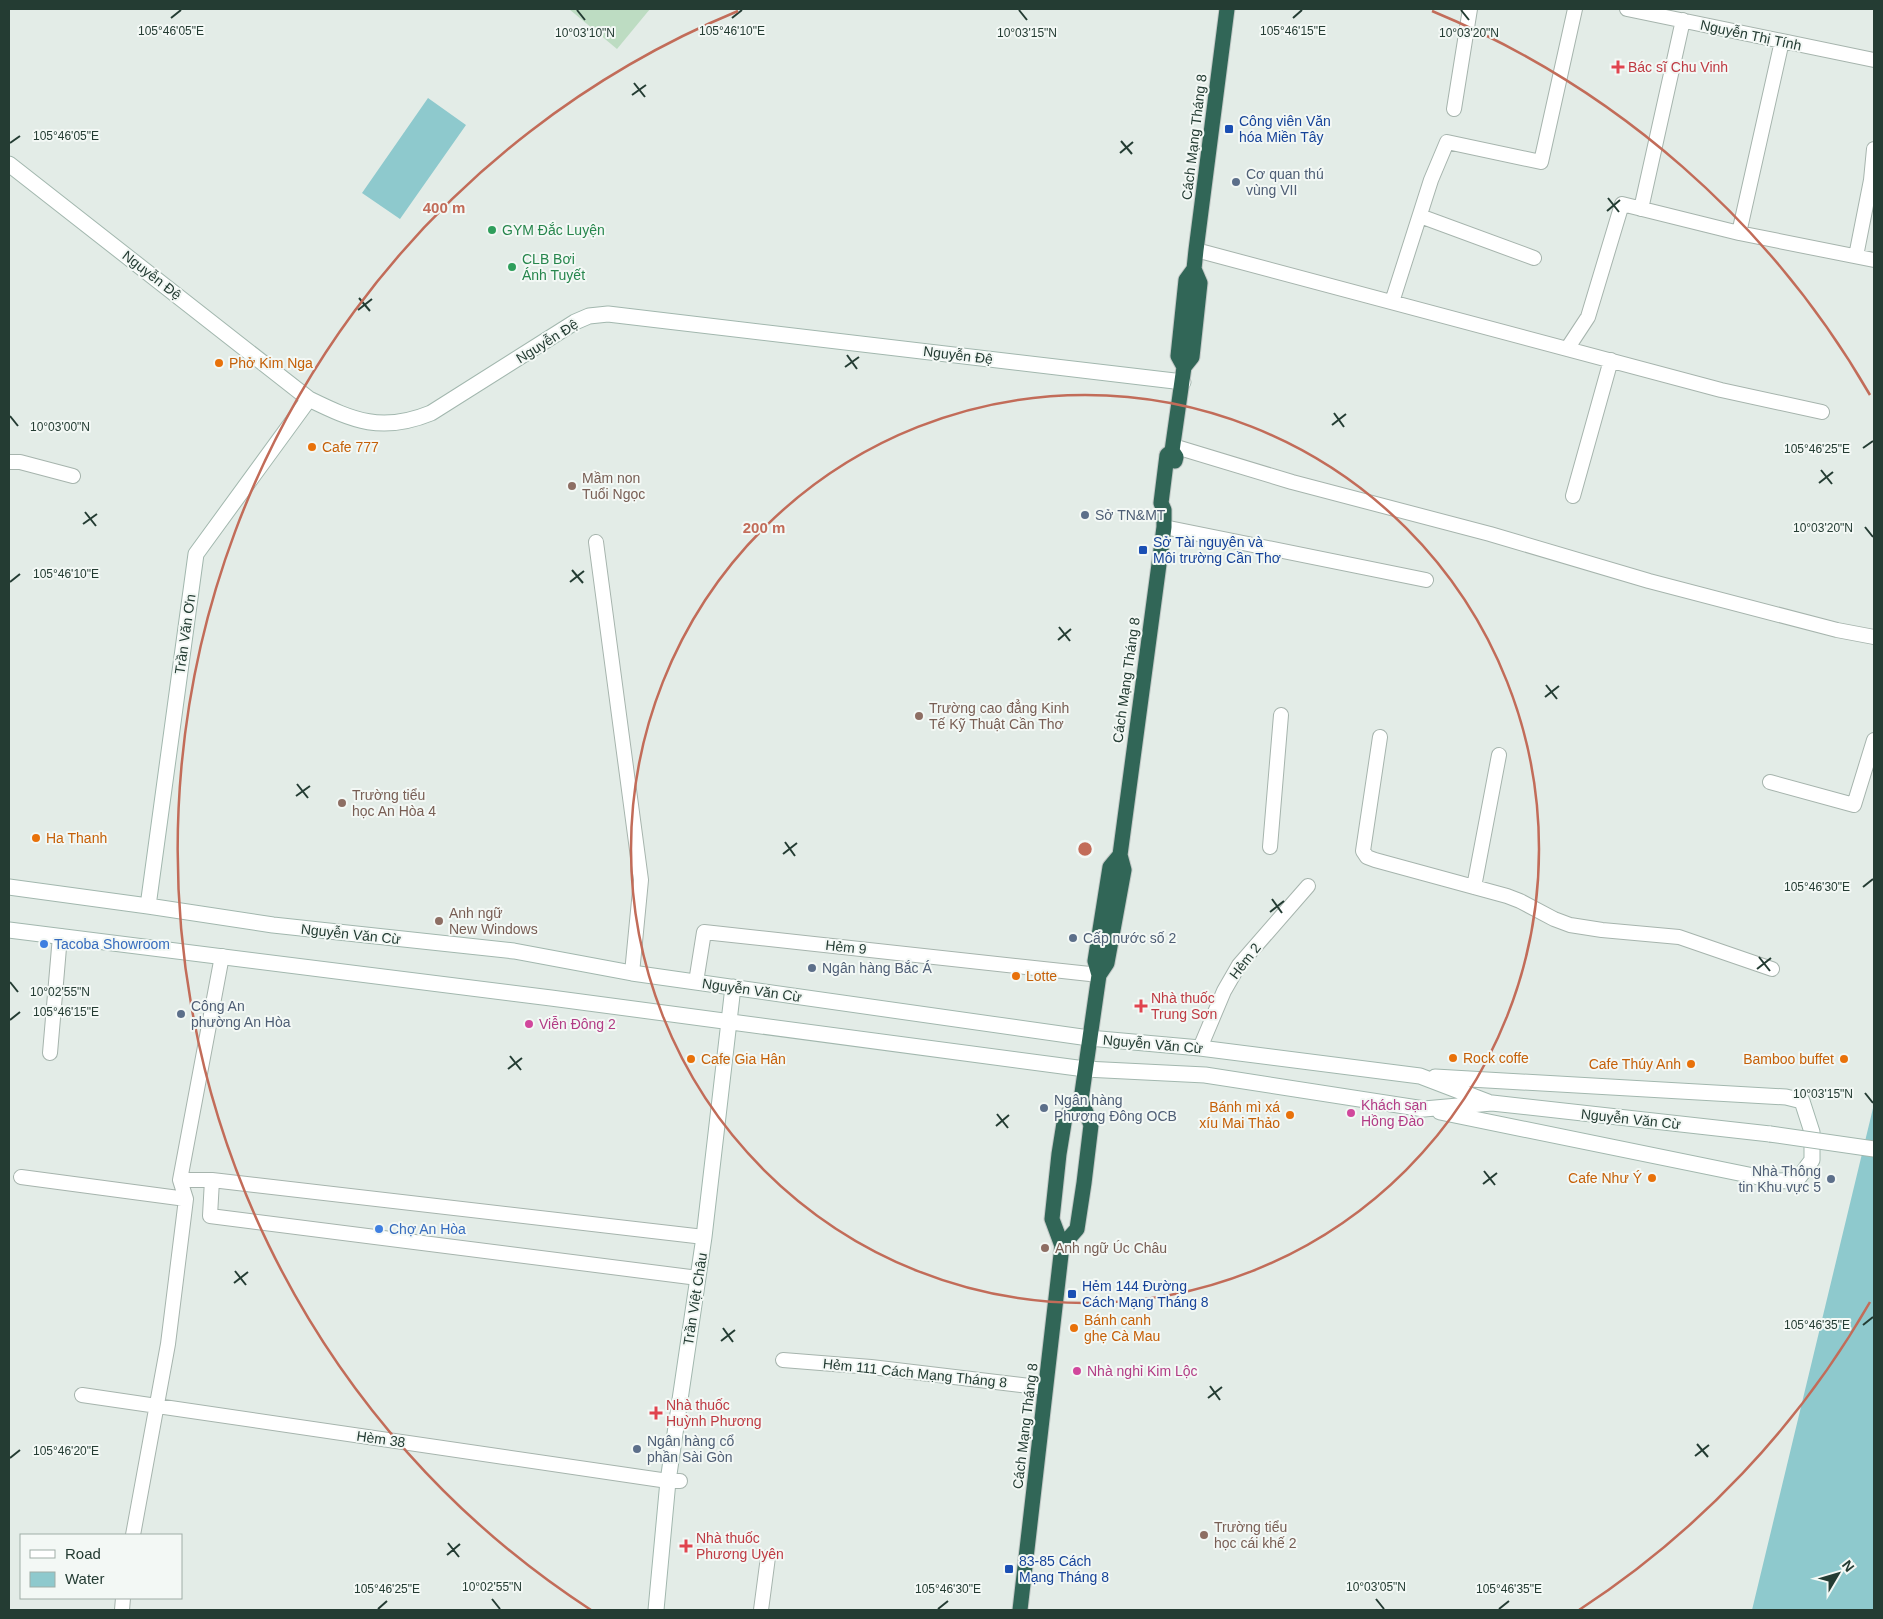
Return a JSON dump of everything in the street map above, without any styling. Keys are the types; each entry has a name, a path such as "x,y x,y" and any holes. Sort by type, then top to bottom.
{"highway":[{"name":"Cách Mạng Tháng 8","path":"1062,1246 1076,1228 1084,1183 1091,1125 1081,1100 1099,975 1095,961 1110,867 1120,855 1164,527 1164,510 1161,503 1167,455 1173,448 1183,374 1178,356 1186,280 1194,268 1227,9"},
{"name":"Cách Mạng Tháng 8","path":"1020,1610 1062,1246 1052,1219 1059,1154 1066,1117 1081,1100"}],"main road":[{"name":"Nguyễn Đệ","path":"9,164 309,399 343,416 367,422 390,424 411,421 432,413 575,322 589,316 608,314 1183,374"},
{"name":"Trần Văn Ơn","path":"148,906 196,554 309,399"},
{"name":"Nguyễn Văn Cừ","path":"9,887 273,925 514,951 632,973 1089,1038 1200,1048 1420,1076 1492,1103"},
{"name":"Nguyễn Văn Cừ","path":"9,930 729,1021 1084,1069 1204,1075 1424,1109 1492,1103 1770,1134 1874,1149"},
{"name":"Trần Việt Châu","path":"656,1610 674,1481 733,987"},
{"path":"1420,1076 1786,1097 1802,1101 1812,1132 1812,1160 1797,1180 1778,1181 1424,1109"}],"street":[{"path":"1454,109 1470,9"},
{"path":"1392,302 1431,180 1447,142 1541,162 1575,9"},
{"name":"Nguyễn Thị Tính","path":"1627,9 1874,60"},
{"path":"1640,209 1683,20"},
{"path":"1739,233 1782,41"},
{"path":"1856,256 1873,181 1874,149"},
{"path":"1567,349 1588,317 1622,204 1739,233 1874,260"},
{"path":"1420,216 1534,258"},
{"path":"1196,250 1721,390 1822,412"},
{"path":"1573,496 1611,360"},
{"path":"1173,448 1292,482 1490,534 1649,581 1837,630 1874,637"},
{"path":"9,462 20,462 73,476"},
{"path":"1164,527 1426,580"},
{"path":"596,542 641,880 632,973"},
{"path":"1270,847 1281,715"},
{"path":"1380,737 1364,851 1367,857 1520,901 1554,919 1570,925 1679,937 1772,969"},
{"path":"1770,782 1854,805 1874,740"},
{"path":"1474,887 1500,755"},
{"name":"Hẻm 2","path":"1200,1048 1224,992 1239,966 1308,886"},
{"name":"Hẻm 9","path":"696,982 704,932 1099,975"},
{"path":"50,1053 60,936"},
{"path":"132,1534 168,1344 186,1199 180,1180 222,956"},
{"path":"21,1177 186,1199"},
{"path":"180,1180 212,1180 704,1237"},
{"path":"212,1180 210,1216 698,1278"},
{"name":"Hẻm 111 Cách Mạng Tháng 8","path":"783,1360 871,1367 1046,1388"},
{"name":"Hèm 38","path":"82,1395 674,1481"},
{"path":"761,1610 768,1557"}],"green space":[{"path":"569,9 650,9 617,49"}],"water":[{"path":"428,98 466,125 400,219 362,193"},
{"path":"1874,1104 1874,1610 1752,1610"}],"place":[{"name":"Bác sĩ Chu Vinh","path":"1618,67"},
{"name":"Công viên Văn hóa Miền Tây","path":"1229,129"},
{"name":"Cơ quan thú vùng VII","path":"1236,182"},
{"name":"GYM Đắc Luyện","path":"492,230"},
{"name":"CLB Bơi Ánh Tuyết","path":"512,267"},
{"name":"Phở Kim Nga","path":"219,363"},
{"name":"Cafe 777","path":"312,447"},
{"name":"Mầm non Tuổi Ngọc","path":"572,486"},
{"name":"Sở TN&MT","path":"1085,515"},
{"name":"Sở Tài nguyên và Môi trường Cần Thơ","path":"1143,550"},
{"name":"Trường cao đẳng Kinh Tế Kỹ Thuật Cần Thơ","path":"919,716"},
{"name":"Trường tiểu học An Hòa 4","path":"342,803"},
{"name":"Ha Thanh","path":"36,838"},
{"name":"Anh ngữ New Windows","path":"439,921"},
{"name":"Cấp nước số 2","path":"1073,938"},
{"name":"Tacoba Showroom","path":"44,944"},
{"name":"Ngân hàng Bắc Á","path":"812,968"},
{"name":"Lotte","path":"1016,976"},
{"name":"Nhà thuốc Trung Sơn","path":"1141,1006"},
{"name":"Công An phường An Hòa","path":"181,1014"},
{"name":"Viễn Đông 2","path":"529,1024"},
{"name":"Rock coffe","path":"1453,1058"},
{"name":"Cafe Gia Hân","path":"691,1059"},
{"name":"Bamboo buffet","path":"1844,1059"},
{"name":"Cafe Thúy Anh","path":"1691,1064"},
{"name":"Ngân hàng Phương Đông OCB","path":"1044,1108"},
{"name":"Khách sạn Hồng Đào","path":"1351,1113"},
{"name":"Bánh mì xá xíu Mai Thảo","path":"1290,1115"},
{"name":"Cafe Như Ý","path":"1652,1178"},
{"name":"Nhà Thông tin Khu vực 5","path":"1831,1179"},
{"name":"Chợ An Hòa","path":"379,1229"},
{"name":"Anh ngữ Úc Châu","path":"1045,1248"},
{"name":"Hẻm 144 Đường Cách Mạng Tháng 8","path":"1072,1294"},
{"name":"Bánh canh ghẹ Cà Mau","path":"1074,1328"},
{"name":"Nhà nghỉ Kim Lộc","path":"1077,1371"},
{"name":"Nhà thuốc Huỳnh Phương","path":"656,1413"},
{"name":"Ngân hàng cổ phần Sài Gòn","path":"637,1449"},
{"name":"Trường tiểu học cái khế 2","path":"1204,1535"},
{"name":"Nhà thuốc Phương Uyên","path":"686,1546"},
{"name":"83-85 Cách Mạng Tháng 8","path":"1009,1569"}]}
